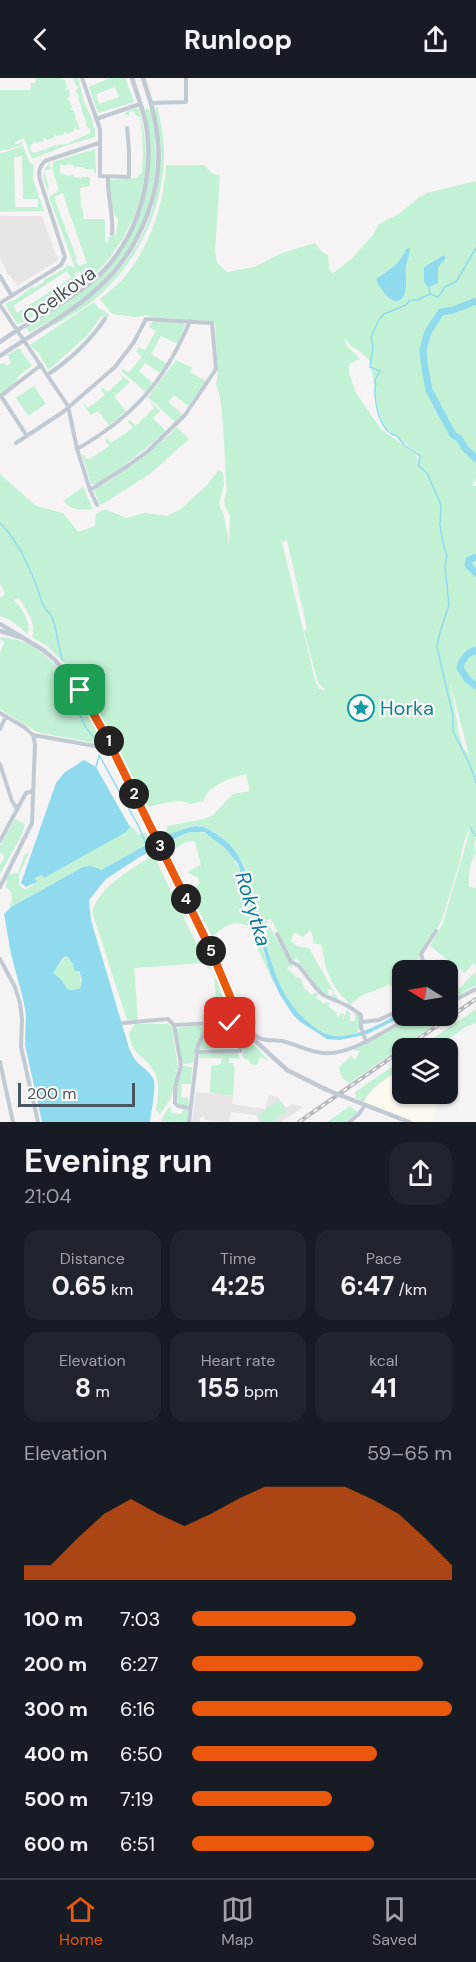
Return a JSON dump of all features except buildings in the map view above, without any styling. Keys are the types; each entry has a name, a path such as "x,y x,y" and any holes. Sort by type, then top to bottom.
{"street":[{"path":"82,78 100,129 100,176 129,177 127,128"},
{"name":"Ocelkova","path":"0,342 89,284 108,265 127,238 140,209 148,172 147,132 132,78"},
{"name":"Ocelkova","path":"0,356 24,342 99,288 121,262 136,238 150,205 157,169 157,128 143,78"},
{"path":"96,119 140,104 186,102 186,78"},
{"path":"97,505 77,449 68,406 0,304 61,265 65,257 40,180 40,166 45,161 99,142"},
{"path":"108,177 107,194 113,215 112,234"},
{"path":"0,276 12,296"},
{"path":"47,375 80,349 95,334 105,319"},
{"path":"16,443 63,412 116,367 134,342 146,319 212,323 214,325 216,369 202,392 176,425 148,450 120,472 90,490"},
{"path":"77,449 110,428 146,396 162,376 179,348 190,321"},
{"path":"27,436 1,398 41,365"},
{"path":"0,624 28,640 55,660 80,690 112,749 209,946 240,1020 251,1037 287,1070 325,1089 409,1122"},
{"path":"0,631 28,640"},
{"path":"0,713 33,735 112,749"},
{"path":"0,729 6,716"},
{"path":"0,887 32,823 35,744 33,735"},
{"path":"0,764 12,801 17,809"},
{"path":"0,841 26,793 33,791"},
{"path":"423,960 421,954 436,931"},
{"path":"277,934 292,964 299,966 318,991 330,1000 348,1006 361,1015 365,1039"},
{"path":"0,959 15,987 20,1003 21,1047 38,1122"},
{"path":"458,998 476,988"},
{"path":"362,1022 379,1020 392,1014"},
{"path":"174,1025 230,1023 250,1017 254,1023 252,1032 260,1039 280,1041 321,1053 338,1052 392,1026"},
{"path":"123,1023 168,1019 174,1025 181,1065 175,1103 178,1106 190,1108"},
{"path":"189,1122 196,1052 202,1035 215,1023"},
{"path":"196,1052 240,1051 242,1042 251,1037"},
{"path":"0,1062 13,1122"},
{"path":"349,1122 365,1105"}],"shaded area":[{"path":"0,216 42,216 57,261 17,286 0,259"},
{"path":"392,1075 392,1104 437,1104 434,1122 406,1119 364,1102 378,1085"},
{"path":"196,1092 233,1096 232,1104 265,1109 269,1095 278,1097 286,1108 292,1104 303,1107 281,1122 259,1122 256,1115 231,1112 229,1122 205,1120 204,1114 200,1117 200,1122 192,1122"}],"green space":[{"path":"36,78 65,80 67,87 65,89 69,90 70,94 67,99 70,101 72,108 70,109 74,111 76,118 74,119 80,129 75,128 67,134 65,131 63,135 56,136 55,134 53,138 46,140 44,137 43,141 36,143 35,141 30,146 32,153 37,154 37,152 56,145 57,147 57,145 67,144 76,139 77,141 90,133 85,118 87,117 84,117 81,108 83,107 81,107 76,91 79,86 76,86 73,78 78,78 95,129 95,137 32,159 24,138 15,142 16,144 22,142 22,145 7,150 3,149 0,152 0,90 31,90 31,83 35,83"},
{"path":"110,78 125,78 134,102 98,113 89,87","holes":["115,87 119,97 99,104 96,94"]},
{"path":"157,105 163,136 162,179 158,200 142,240 119,275 104,291 87,305 55,325 54,323 108,282 128,259 143,234 153,206 159,176 159,144 155,108"},
{"path":"136,108 139,110 146,158 139,203 130,224 105,263 88,281 78,271 74,274 81,284 66,296 17,324 5,304 44,282 68,265 75,268 49,197 59,190 52,168 44,171 49,188 47,189 44,179 43,173 44,170 49,164 51,168 53,162 95,149 96,173 94,169 85,169 79,167 78,164 78,167 74,167 68,162 67,165 60,165 60,173 69,178 70,175 74,175 80,180 81,177 90,177 90,186 80,188 83,219 105,219 105,242 107,244 109,237 116,235 118,218 115,216 110,198 110,180 137,178 142,172 140,117 135,115 134,111 129,112 129,116 125,112","holes":["63,193 87,263 79,266 74,261 77,259 55,200 55,196","67,271 71,278 17,313 13,306"]},
{"path":"146,108 151,110 155,137 155,164 152,190 135,237 121,259 84,298 29,333 26,327 79,294 124,246 148,180"},
{"path":"23,146 30,163 34,165 33,179 44,211 0,212 0,154","holes":["22,156 23,199 38,199 38,207 15,207 14,157"]},
{"path":"166,165 204,165 213,174 220,175 215,251 217,263 227,272 255,267 279,254 315,243 323,253 328,255 329,268 332,273 352,258 373,235 379,224 399,214 419,197 476,181 476,478 472,486 476,486 476,835 474,845 476,853 469,874 469,887 476,888 476,966 473,963 465,973 458,968 458,960 448,960 430,946 443,923 473,820 464,842 442,920 417,960 392,960 392,988 389,984 364,995 351,1005 332,982 321,945 314,943 311,930 303,937 294,932 291,941 297,946 309,948 338,999 329,997 334,994 331,989 327,990 329,992 326,995 296,958 294,960 296,963 294,963 271,919 266,920 292,969 290,966 287,968 300,978 306,991 308,989 312,995 316,992 318,994 316,997 324,1004 330,1003 329,1007 337,1013 337,1019 341,1013 344,1014 343,1020 347,1010 350,1012 350,1021 355,1021 355,1014 359,1015 357,1033 351,1035 335,1036 319,1031 298,1014 286,997 269,957 248,874 240,858 228,843 213,831 196,826 187,827 161,838 159,835 167,830 167,826 213,815 233,794 250,791 246,774 214,786 204,801 190,804 175,801 147,806 82,681 47,646 32,637 32,622 19,598 14,600 27,620 28,634 10,620 0,616 0,598 5,594 0,583 0,474 36,506 63,513 78,532 95,526 96,514 105,509 126,518 144,513 167,516 181,509 207,485 219,470 223,473 224,485 219,504 224,516 229,545 230,515 224,503 227,491 221,403 216,385 218,371 215,323 147,315 136,317 112,314 100,299 121,281 140,255 153,226 162,196","holes":["406,249 410,251 406,278 383,291 378,284 379,276 398,264","344,338 370,361 378,408 384,427 418,454 420,460 415,466 418,460 415,454 381,429 356,393 349,373 349,364 360,359 346,345","287,540 307,628 304,631 318,683 326,690 319,689 315,680 282,542","450,682 469,755 463,748 459,734"]},
{"path":"94,302 100,310 102,309 109,315 108,318 101,316 88,335 48,369 40,355 30,345"},
{"path":"153,321 185,325 178,344 161,336 151,354 167,364 161,374 145,363 139,371 153,383 146,392 121,371 123,369 128,373 142,357 136,351 139,347 145,350 156,331 149,327"},
{"path":"20,349 32,366 17,377 18,379 0,397 0,364 4,363 7,366 11,363 8,355"},
{"path":"176,360 192,368 190,372 206,381 188,406 174,395 168,402 182,414 175,422 148,397"},
{"path":"119,373 130,382 114,397 126,411 109,425 98,411 91,415 83,404 88,408 105,395 101,389 108,392 123,378"},
{"path":"34,386 46,404 28,416 16,398"},
{"path":"150,401 160,411 153,418 166,431 123,465 96,484 91,484 82,455 90,459 109,446 105,440 107,438 111,443 133,428 128,422 130,420 135,425 138,424 154,408"},
{"path":"177,427 189,439 151,473 100,506 94,490 137,461"},
{"path":"83,487 93,509 77,509 63,501"},
{"path":"0,637 20,641 37,649 49,659 80,698 103,740 100,744 37,732 0,709 0,654 4,642"},
{"path":"15,819 25,824 0,874 0,865 5,856 0,853 0,846"},
{"path":"129,824 139,835 144,832 152,843 101,870 83,867 11,907 9,905 12,902 11,891 5,887 6,879 8,874 18,873 25,854 29,853 19,875 19,885 25,889 36,882 35,879 42,875 44,878 130,827"},
{"path":"190,832 204,833 213,838 227,850 235,861 241,873 255,927 274,984 255,943 250,926 239,923 230,925 213,936 211,935 190,892 200,883 198,878 187,872 201,865 195,841 185,842 175,849 171,841"},
{"path":"154,856 212,971 203,963 134,968 138,1020 127,1020 92,912 108,887"},
{"path":"67,956 80,975 80,989 68,990 61,979 52,973"},
{"path":"214,971 225,1005 232,1017 230,1020 203,1021 202,1015 217,1013"},
{"path":"476,971 476,985 458,996 458,989"},
{"path":"476,1009 476,1023 465,1027 450,1038 434,1038 451,1026 458,1026 458,1021"},
{"path":"135,1024 167,1024 172,1027 178,1070 173,1069 178,1072 170,1100 160,1114 156,1110 158,1089 155,1073 135,1050 130,1040 129,1033"},
{"path":"221,1024 238,1027 243,1031 245,1037 240,1040 236,1048 200,1049 203,1037","holes":["224,1025 232,1030 234,1042 229,1048 217,1048 214,1041 216,1031"]},
{"path":"204,1025 206,1028 197,1041 193,1062 182,1063 176,1028"},
{"path":"398,1026 432,1026 415,1038 392,1038 392,1054 349,1083 342,1078 339,1067 351,1056 355,1060 360,1051 354,1050 354,1047"},
{"path":"248,1042 252,1043 269,1061 260,1057 257,1065 250,1064 250,1061 243,1058 243,1045"},
{"path":"238,1053 240,1059 229,1058 229,1063 234,1063 235,1067 233,1096 210,1093 211,1066 221,1064 221,1058 199,1058 200,1054"},
{"path":"183,1066 192,1067 191,1084 182,1084 181,1097 188,1098 189,1105 179,1105 177,1096 177,1085"},
{"path":"392,1067 392,1075 375,1087 364,1102 356,1098 355,1092"},
{"path":"279,1100 287,1111 271,1122 263,1122 258,1115"},
{"path":"350,1106 358,1112 346,1122 327,1122"},
{"path":"168,1108 171,1108 171,1113 182,1114 183,1109 188,1110 187,1122 161,1121"}],"water":[{"path":"410,248 406,267 405,294 395,301 383,292 376,279 397,264 406,249"},
{"path":"444,255 446,258 438,267 438,283 429,287 424,281 424,267"},
{"path":"84,760 96,767 130,827 126,832 44,878 42,875 35,878 37,882 26,887 21,883 56,783 64,773"},
{"path":"196,826 203,827 221,837 231,846 249,879 268,952 279,983 292,1005 310,1024 325,1033 343,1036 366,1030 392,1017 392,1022 365,1035 339,1040 327,1039 294,1016 280,995 271,975 238,864 224,847 204,832 190,832 138,858 106,879 89,900 91,920 129,1048 138,1063 153,1078 154,1093 150,1122 42,1122 25,1045 26,1014 4,914 11,907 83,867 92,866 101,870 172,833","holes":["67,956 75,971 79,971 82,980 80,989 68,990 61,979 53,973 63,958"]}],"waterway":[{"path":"429,287 430,294 438,297 445,287 456,282 476,248"},
{"path":"430,294 417,300 410,300 406,305 384,314 378,321 371,338 373,347 370,367 380,371 375,380 375,392 378,413 383,425 404,445 420,456 418,465 427,473 441,505 440,525 447,556 445,566 449,605 437,647 453,716 453,731 476,783"},
{"name":"Rokytka","path":"476,301 441,312 428,332 423,350 429,390 453,435 459,438 476,459"},
{"path":"0,523 22,553 43,605 52,617 62,660"},
{"name":"Rokytka","path":"476,557 469,560 468,565 476,573"},
{"name":"Rokytka","path":"476,650 465,657 460,668 468,680 476,686"},
{"path":"66,681 86,728 99,743"},
{"path":"99,755 139,827 147,847"},
{"path":"96,767 99,756"},
{"path":"470,827 475,836"}],"railway":[{"path":"419,1038 476,999"},
{"path":"299,1122 392,1057"}],"place":[{"name":"Horka","path":"361,708"}],"route":[{"path":"80,690 107,738 209,946 240,1020 230,1023"}]}
